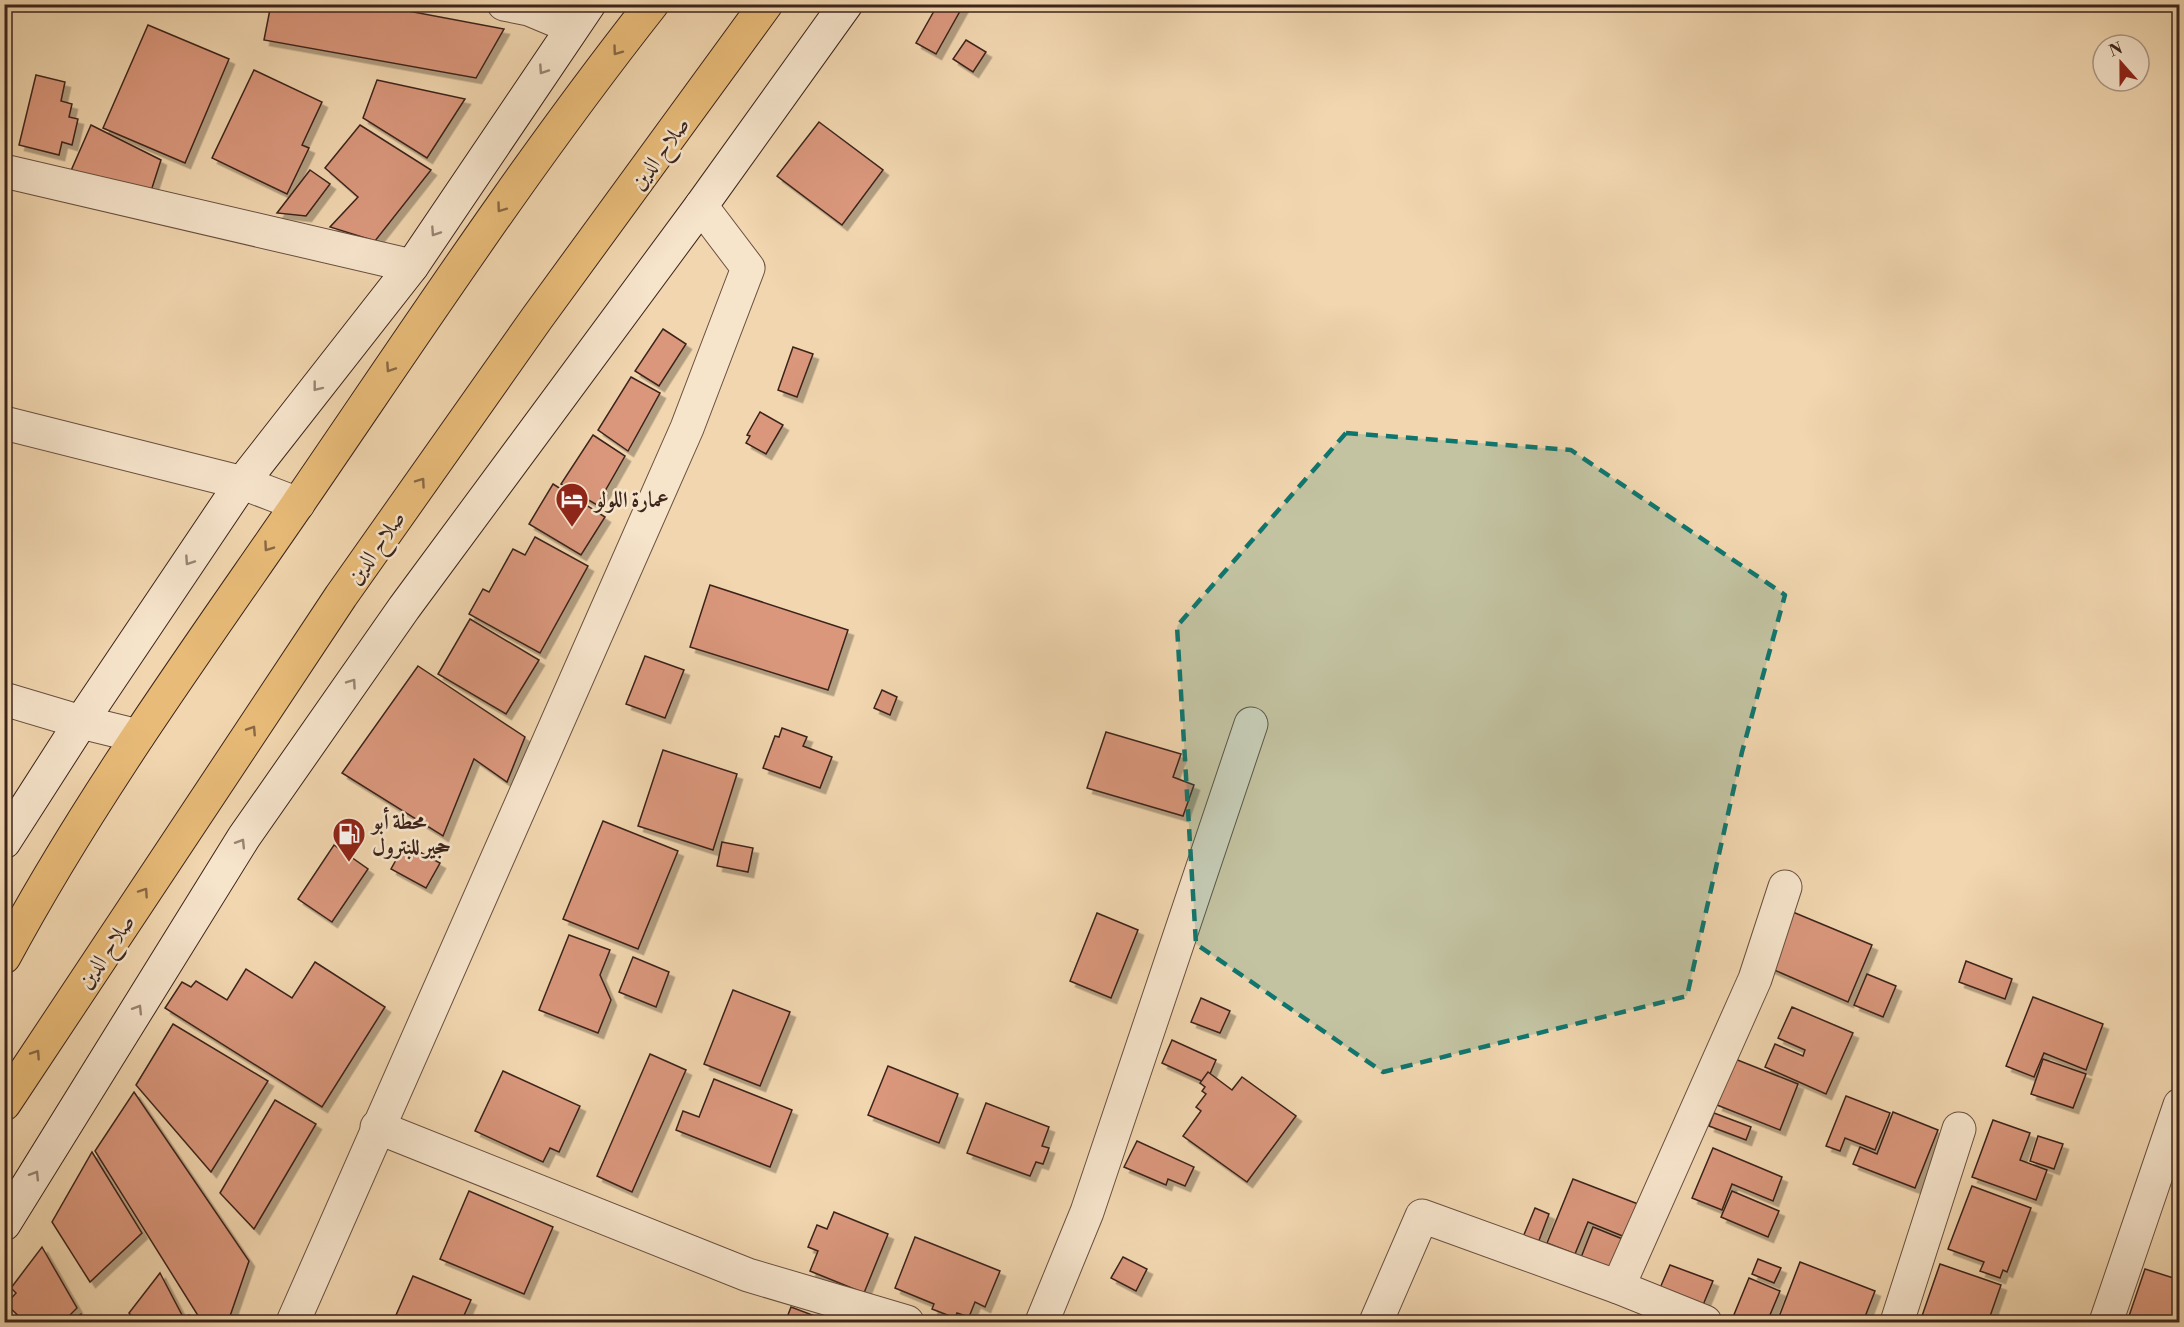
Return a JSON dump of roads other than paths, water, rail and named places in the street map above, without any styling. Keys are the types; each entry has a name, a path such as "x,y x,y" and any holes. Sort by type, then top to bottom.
{"highway":[{"path":"4,957 37,897 138,736 481,235 652,4"},
{"name":"صلاح الدين","path":"4,1104 360,569 537,318 766,4"}],"street":[{"path":"4,842 81,722 243,483 412,266 581,16 504,4"},
{"path":"4,1224 244,837 411,598 701,206 846,4"},
{"path":"4,171 412,266"},
{"path":"293,1323 377,1127 687,428 748,268 701,206"},
{"path":"4,423 243,483 298,504"},
{"path":"4,699 138,736"},
{"path":"1042,1323 1086,1212 1251,724"},
{"path":"1618,1287 1755,979 1785,887"},
{"path":"2106,1323 2180,1106"},
{"path":"377,1127 748,1275 907,1323"},
{"path":"1897,1323 1959,1129"},
{"path":"1376,1323 1422,1216 1618,1287 1705,1323"}],"place":[{"name":"عمارة اللولو","path":"572,528"},
{"name":"محطة أبو حجير للبترول","path":"349,863"}]}
